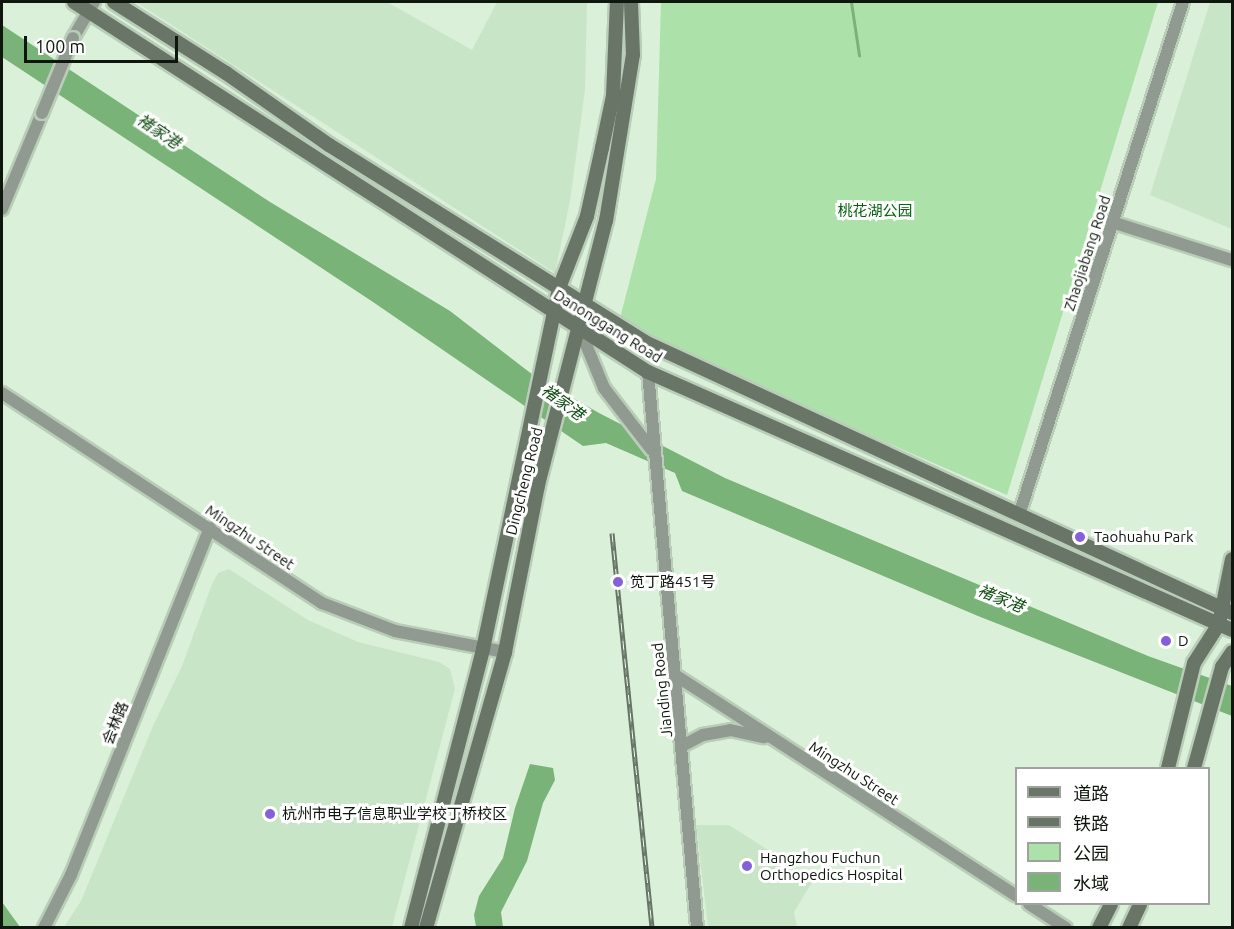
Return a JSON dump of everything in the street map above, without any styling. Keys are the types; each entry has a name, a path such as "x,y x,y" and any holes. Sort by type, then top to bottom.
{"main road":[{"name":"Danonggang Road","path":"74,2 91,6 648,372 1233,630"},
{"name":"Danonggang Road","path":"114,2 329,145 645,342 1226,611"},
{"name":"Dingcheng Road","path":"411,927 483,649 554,312 560,288 587,216 613,96 617,2"},
{"name":"Dingcheng Road","path":"426,927 505,652 538,485 606,221 633,55 631,2"},
{"path":"1168,767 1194,663 1226,611 1233,559"},
{"path":"1194,767 1222,667 1233,652"},
{"path":"1100,927 1110,905"},
{"path":"1129,927 1139,905"}],"street":[{"name":"Zhaojiabang Road","path":"1019,515 1183,2"},
{"path":"2,209 73,38 91,6"},
{"path":"1113,222 1233,260"},
{"path":"578,325 604,388 652,450"},
{"name":"Jianding Road","path":"648,372 652,450 682,746 696,927"},
{"name":"Mingzhu Street","path":"2,393 322,603 358,620 505,652"},
{"name":"会林路","path":"44,927 71,875 210,528"},
{"name":"Mingzhu Street","path":"675,675 1015,895"},
{"path":"682,746 703,735 730,730 756,734 786,746"},
{"path":"1032,905 1066,927"}],"shaded area":[{"path":"136,2 387,2 472,50 497,2 587,2 585,90 570,201 555,273"},
{"path":"1210,2 1232,2 1232,229 1150,195"},
{"name":"杭州市电子信息职业学校丁桥校区","path":"229,569 308,620 358,642 439,662 450,669 455,689 392,927 64,927 81,901 153,726 182,666 212,584 218,573"},
{"name":"Hangzhou Fuchun Orthopedics Hospital","path":"696,825 729,825 814,879 794,912 797,927 708,927"}],"green space":[{"name":"桃花湖公园","path":"661,2 1158,2 1007,495 618,326 656,179"}],"water":[{"name":"褚家港","path":"2,25 270,202 450,311 533,375 599,413 725,478 1148,656 1232,686 1232,716 978,616 682,491 675,473 606,443 583,446 373,302 2,57"},
{"path":"530,764 553,768 555,780 543,803 527,861 501,912 503,927 476,927 474,915 479,896 503,858 515,808"},
{"path":"2,902 20,927 2,927"}],"waterway":[{"path":"851,2 859,55"}],"railway":[{"path":"612,533 652,928"}],"place":[{"name":"Taohuahu Park","path":"1080,537"},
{"name":"笕丁路451号","path":"618,582"},
{"name":"D","path":"1166,641"},
{"name":"杭州市电子信息职业学校丁桥校区","path":"270,814"},
{"name":"Hangzhou Fuchun Orthopedics Hospital","path":"747,866"}]}
